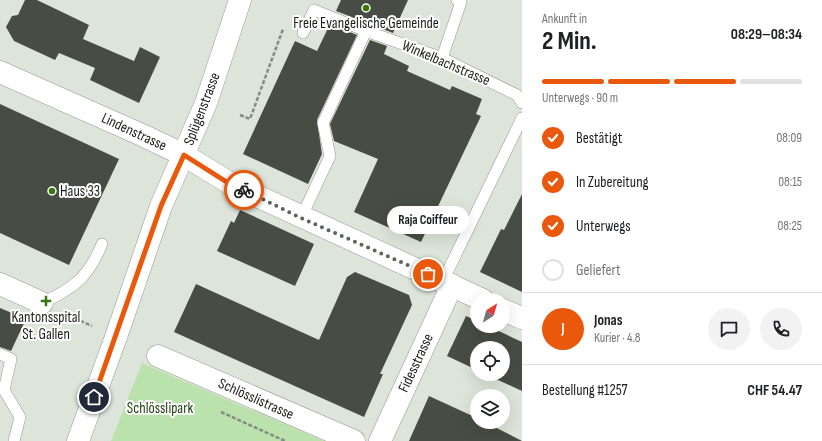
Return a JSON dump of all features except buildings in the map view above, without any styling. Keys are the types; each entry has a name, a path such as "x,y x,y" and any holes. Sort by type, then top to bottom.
{"street":[{"name":"Splügenstrasse","path":"78,441 116,338 161,206 206,103 240,0"},
{"name":"Lindenstrasse","path":"0,72 184,155 233,186 470,294"},
{"name":"Fidesstrasse","path":"380,441 447,283"},
{"path":"0,284 42,303"},
{"path":"510,313 522,318"},
{"name":"Schlösslistrasse","path":"158,356 354,441"}],"lane":[{"path":"442,58 461,2 457,0"},
{"name":"Winkelbachstrasse","path":"303,33 314,10 366,31 442,58 517,95 522,103"},
{"path":"301,218 330,156 323,123 366,31"},
{"path":"447,283 522,118"},
{"path":"42,303 67,291 86,274 97,256 102,244"},
{"path":"0,354 11,359 4,390 20,417 14,441"}],"path":[{"path":"240,115 250,119 284,27 303,33"},
{"path":"42,303 92,326"}],"green space":[{"name":"Schlösslipark","path":"142,363 165,373 324,441 111,441"}],"way so far":[{"path":"244,190 301,218 428,274"}],"place":[{"name":"Freie Evangelische Gemeinde","path":"366,8"},
{"name":"Haus 33","path":"52,191"},
{"name":"Raja Coiffeur","path":"428,274"},
{"name":"Kantonsspital St. Gallen","path":"46,301"}],"route":[{"path":"94,397 116,338 161,206 184,155 233,186 244,190"}]}
